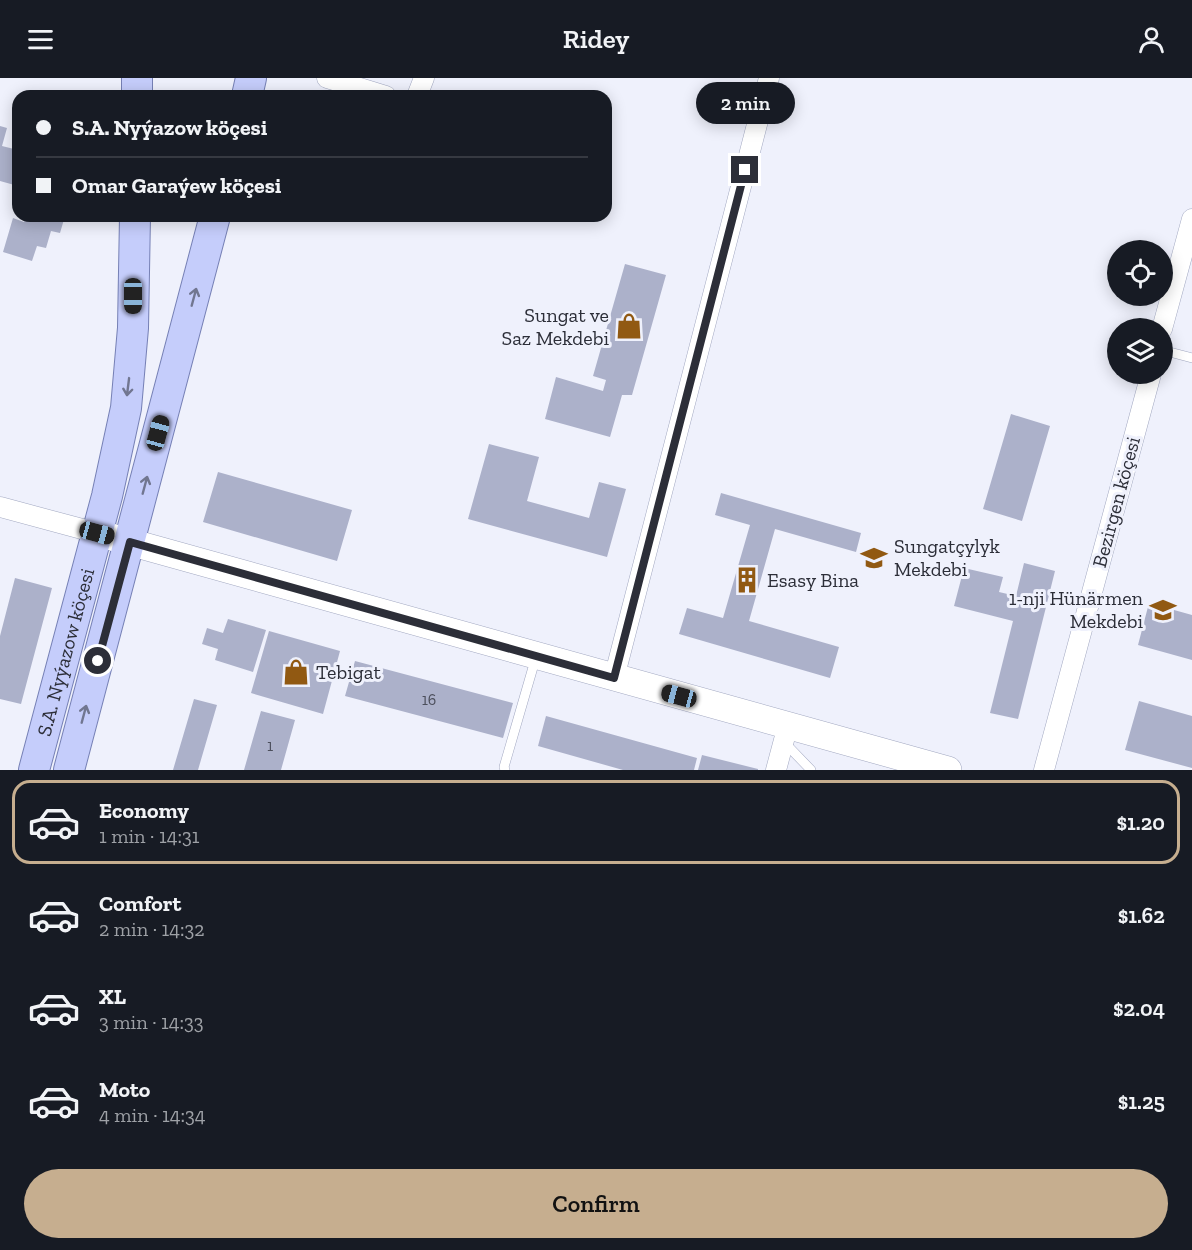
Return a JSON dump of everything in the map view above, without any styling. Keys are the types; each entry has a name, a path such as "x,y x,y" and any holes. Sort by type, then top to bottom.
{"main road":[{"name":"S.A. Nyýazow köçesi","path":"34,770 97,533 126,408 131,364 135,222"},
{"name":"S.A. Nyýazow köçesi","path":"69,770 213,222"}],"street":[{"path":"327,78 366,90"},
{"path":"614,678 769,78"},
{"path":"1166,318 1189,246 1192,219"},
{"name":"Bezirgen köçesi","path":"1044,770 1147,384"},
{"path":"0,507 614,678 786,733 948,770"},
{"path":"776,770 786,733"}],"lane":[{"path":"1173,353 1192,358"},
{"path":"505,770 536,656"},
{"path":"786,733 811,770"}],"building":[{"path":"0,126 7,128 2,146 12,148 12,184 0,181"},
{"path":"12,221 63,222 60,233 51,231 46,248 37,246 32,261 3,252"},
{"name":"Sungat ve Saz Mekdebi","path":"625,264 666,275 632,395 622,395 610,437 545,419 556,377 603,391 606,380 593,376"},
{"path":"1011,414 1050,426 1022,521 983,509"},
{"path":"489,444 539,457 527,501 589,518 599,482 626,489 607,557 468,519"},
{"path":"218,472 352,510 337,561 203,522"},
{"name":"Esasy Bina","path":"721,493 861,533 856,552 775,529 749,621 839,647 830,678 679,634 687,608 723,618 750,525 715,515"},
{"path":"1024,563 1055,571 1018,719 990,713 1013,621 954,606 964,568 1003,577 999,592 1016,596"},
{"path":"15,578 52,588 21,704 0,699 0,636"},
{"path":"1149,603 1192,615 1192,660 1138,645"},
{"path":"228,619 266,630 253,672 215,660 218,649 202,644 207,628 223,633"},
{"name":"Tebigat","path":"269,631 340,651 323,714 251,693"},
{"path":"355,661 513,703 503,738 345,696"},
{"path":"194,699 217,705 198,770 173,770"},
{"path":"1139,701 1192,716 1192,768 1125,750"},
{"path":"261,711 295,720 281,770 244,770"},
{"path":"546,716 697,758 694,770 623,770 538,746"},
{"path":"702,755 758,769 758,770 698,770"}],"place":[{"name":"Sungat ve Saz Mekdebi","path":"629,326"},
{"name":"Sungatçylyk Mekdebi","path":"874,558"},
{"name":"Esasy Bina","path":"747,580"},
{"name":"1-nji Hünärmen Mekdebi","path":"1163,610"},
{"name":"Tebigat","path":"296,672"}],"route":[{"path":"98,661 130,542 614,678 745,170"}]}
